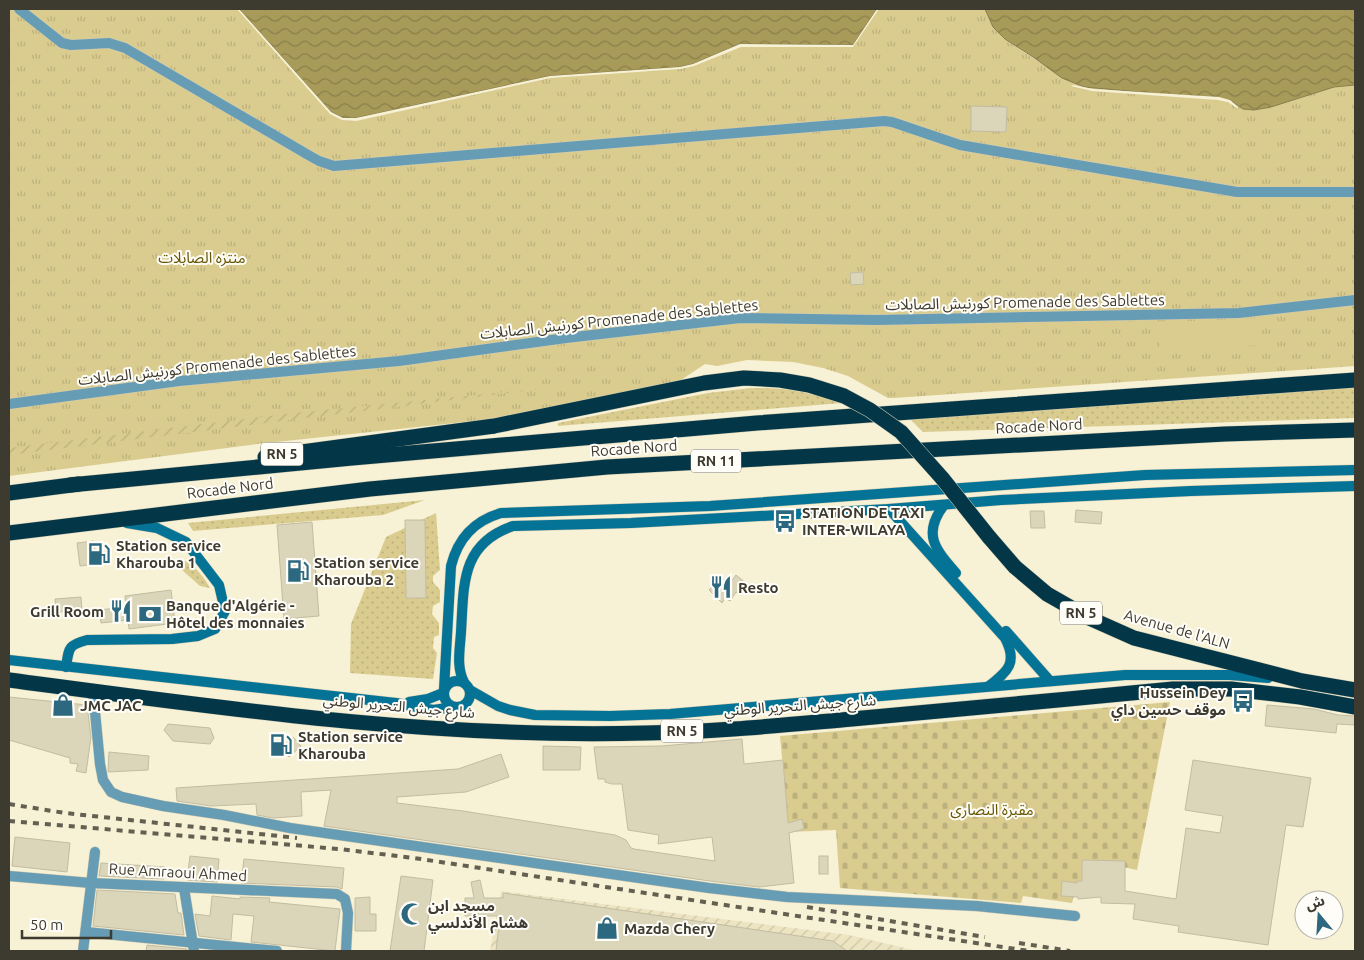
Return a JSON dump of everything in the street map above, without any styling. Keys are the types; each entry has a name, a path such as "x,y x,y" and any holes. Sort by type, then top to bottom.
{"highway":[{"name":"Rocade Nord","path":"9,493 349,444 494,426 704,383 744,378 780,380 809,385 844,396 861,405 900,432 942,478 988,537"},
{"name":"Rocade Nord","path":"70,485 361,457 757,423 1355,380"},
{"name":"Rocade Nord","path":"9,533 370,488 607,466 1226,434 1355,430"},
{"path":"9,537 78,524"},
{"name":"Avenue de l'ALN","path":"988,537 1015,567 1047,594 1089,618 1134,638 1302,681 1355,690"},
{"name":"شارع جيش التحرير الوطني","path":"9,680 307,716 443,730 574,733 647,733 803,723 1173,689 1230,689 1300,697 1355,708"}],"street":[{"path":"19,9 62,44 109,43 124,48 319,162 334,166 884,121 960,145 1237,192 1355,192"},
{"name":"كورنيش الصابلات Promenade des Sablettes","path":"9,404 179,381 399,360 740,318 876,320 1239,314 1355,300"},
{"path":"454,707 448,704 444,691 451,566 454,555 464,536 486,519 501,513 710,506 1145,475 1355,470"},
{"path":"9,660 396,703 433,710 464,706 471,694 459,664 466,574 472,558 488,538 513,526 631,523 889,509 1010,500 1355,486"},
{"path":"944,505 936,516 932,528 933,541 939,553 1050,681"},
{"path":"889,509 1006,638 1010,654 1009,667 1006,673 989,686"},
{"path":"66,667 68,651 75,643 87,640 172,639 198,636 216,629 225,611 219,585 186,542 158,528 129,523 78,524"},
{"path":"396,703 428,700 444,691 452,681 467,686 498,706 523,713 610,716 662,714 1125,675 1230,675 1302,681"},
{"path":"93,691 100,764 104,780 112,792 122,797 163,806 299,829 701,887 787,897 977,906 1075,916"},
{"path":"83,951 95,852"},
{"name":"Rue Amraoui Ahmed","path":"9,876 91,883 337,894 345,899 348,913 346,951"},
{"path":"184,888 193,947"},
{"path":"86,932 193,947 277,951"}],"shaded area":[{"path":"501,891 849,935 918,951 490,951"}],"green space":[{"name":"منتزه الصابلات","path":"9,9 239,9 331,112 740,44 853,45 877,9 985,9 1003,36 1049,69 1219,97 1254,110 1271,107 1334,87 1355,85 1355,366 888,398 848,376 823,368 793,362 747,360 717,366 705,364 678,382 493,419 257,444 9,476"},
{"path":"1258,318 1259,345 1160,353 1159,323"},
{"path":"556,387 9,455 9,448 284,414"},
{"path":"1355,387 1355,418 923,432 909,418"},
{"path":"751,388 775,388 797,391 842,403 558,426 558,423 708,393"},
{"path":"425,500 383,515 193,531 188,523"},
{"path":"436,513 440,570 433,576 433,582 440,590 440,602 433,606 432,614 439,623 439,635 434,637 433,648 437,653 433,679 350,673 351,624 386,537"},
{"path":"185,561 196,569 210,588 200,586 181,569 181,564"},
{"name":"مقبرة النصارى","path":"1170,702 1137,870 1095,861 1091,891 1075,891 1072,903 1023,896 1021,903 840,888 836,830 789,832 780,736"}],"water":[{"path":"239,9 877,9 853,45 740,44 693,64 680,67 550,76 356,118 343,118 331,112"},
{"path":"985,9 1355,9 1355,85 1334,87 1271,107 1254,110 1243,109 1230,100 1084,87 1062,78 1005,39 993,27"}],"pier":[{"path":"237,9 331,112 343,118 356,118 550,76 680,67 693,64 740,44 853,45 877,9 879,9 853,47 741,47 694,66 680,69 550,78 356,121 342,120 330,114"},
{"path":"1071,86 1093,89 1219,97 1230,100 1238,109 1228,102 1218,100 1092,91"}],"building":[{"path":"971,106 1007,107 1006,132 971,131"},
{"path":"863,272 864,284 851,285 850,273"},
{"path":"1076,510 1102,512 1101,524 1075,522"},
{"path":"1030,511 1044,511 1045,528 1031,528"},
{"path":"405,520 425,520 426,598 406,598"},
{"name":"Station service Kharouba 2","path":"312,522 319,616 284,619 277,525"},
{"path":"94,541 97,564 80,566 77,543"},
{"path":"736,575 747,584 740,595 736,592 730,601 725,598 722,603 709,590 717,581 721,584 726,577 731,582"},
{"name":"Banque d'Algérie - Hôtel des monnaies","path":"171,590 175,623 129,629 128,620 101,623 99,610 126,607 125,596"},
{"path":"81,597 82,611 56,612 55,599"},
{"path":"9,697 87,705 91,737 86,773 76,771 78,764 70,763 70,758 9,740"},
{"path":"1267,705 1314,709 1338,715 1355,716 1354,725 1337,724 1336,733 1265,726"},
{"path":"168,724 210,728 214,738 210,744 173,741 164,730"},
{"path":"293,737 301,746 289,757 281,748"},
{"path":"742,739 744,764 783,760 788,823 802,819 804,829 789,833 794,883 759,887 324,826 331,790 301,792 302,816 273,818 257,815 256,804 211,806 177,801 176,788 458,769 501,754 509,777 466,792 397,797 397,803 463,811 615,835 626,840 631,848 634,849 715,861 712,837 658,844 659,835 628,830 622,784 612,784 605,782 605,779 598,779 594,747 662,746"},
{"path":"543,746 581,747 580,770 543,770"},
{"path":"109,752 149,756 148,770 108,772"},
{"path":"1193,760 1311,778 1303,827 1286,825 1268,945 1178,932 1179,926 1133,919 1135,904 1101,903 1101,897 1078,899 1078,897 1061,896 1062,881 1077,883 1077,881 1082,881 1082,860 1125,861 1125,891 1176,899 1186,828 1220,833 1223,816 1185,810"},
{"path":"15,837 70,843 67,872 12,866"},
{"path":"190,856 219,859 217,882 187,880"},
{"path":"819,856 828,856 828,874 819,874"},
{"path":"244,859 344,868 342,889 337,887 241,883"},
{"path":"101,863 165,867 164,879 99,876"},
{"name":"مسجد ابن هشام الأندلسي","path":"401,876 433,880 424,951 390,951"},
{"path":"480,880 484,898 503,898 503,893 833,941 847,951 496,951 500,916 465,916 465,898 474,898 471,882"},
{"path":"97,890 175,894 178,913 181,913 184,935 93,926"},
{"path":"212,896 240,899 240,897 270,898 269,902 340,909 335,951 251,942 254,916 233,914 231,940 199,936 195,914 210,916"},
{"path":"370,897 370,914 376,914 376,931 355,931 355,898"},
{"path":"147,945 187,949 187,951 146,951"}],"railway":[{"path":"9,804 65,813 297,838"},
{"path":"9,821 339,849 414,858 1029,951"},
{"path":"807,907 985,937"},
{"path":"1019,943 1070,951"}],"place":[{"name":"STATION DE TAXI INTER-WILAYA","path":"785,521"},
{"name":"Station service Kharouba 1","path":"99,554"},
{"name":"Station service Kharouba 2","path":"298,571"},
{"name":"Resto","path":"721,587"},
{"name":"Grill Room","path":"121,611"},
{"name":"Banque d'Algérie - Hôtel des monnaies","path":"150,614"},
{"name":"Hussein Dey موقف حسين داي","path":"1243,701"},
{"name":"JMC JAC","path":"63,705"},
{"name":"Station service Kharouba","path":"281,745"},
{"name":"مسجد ابن هشام الأندلسي","path":"412,914"},
{"name":"Mazda Chery","path":"607,928"}]}
